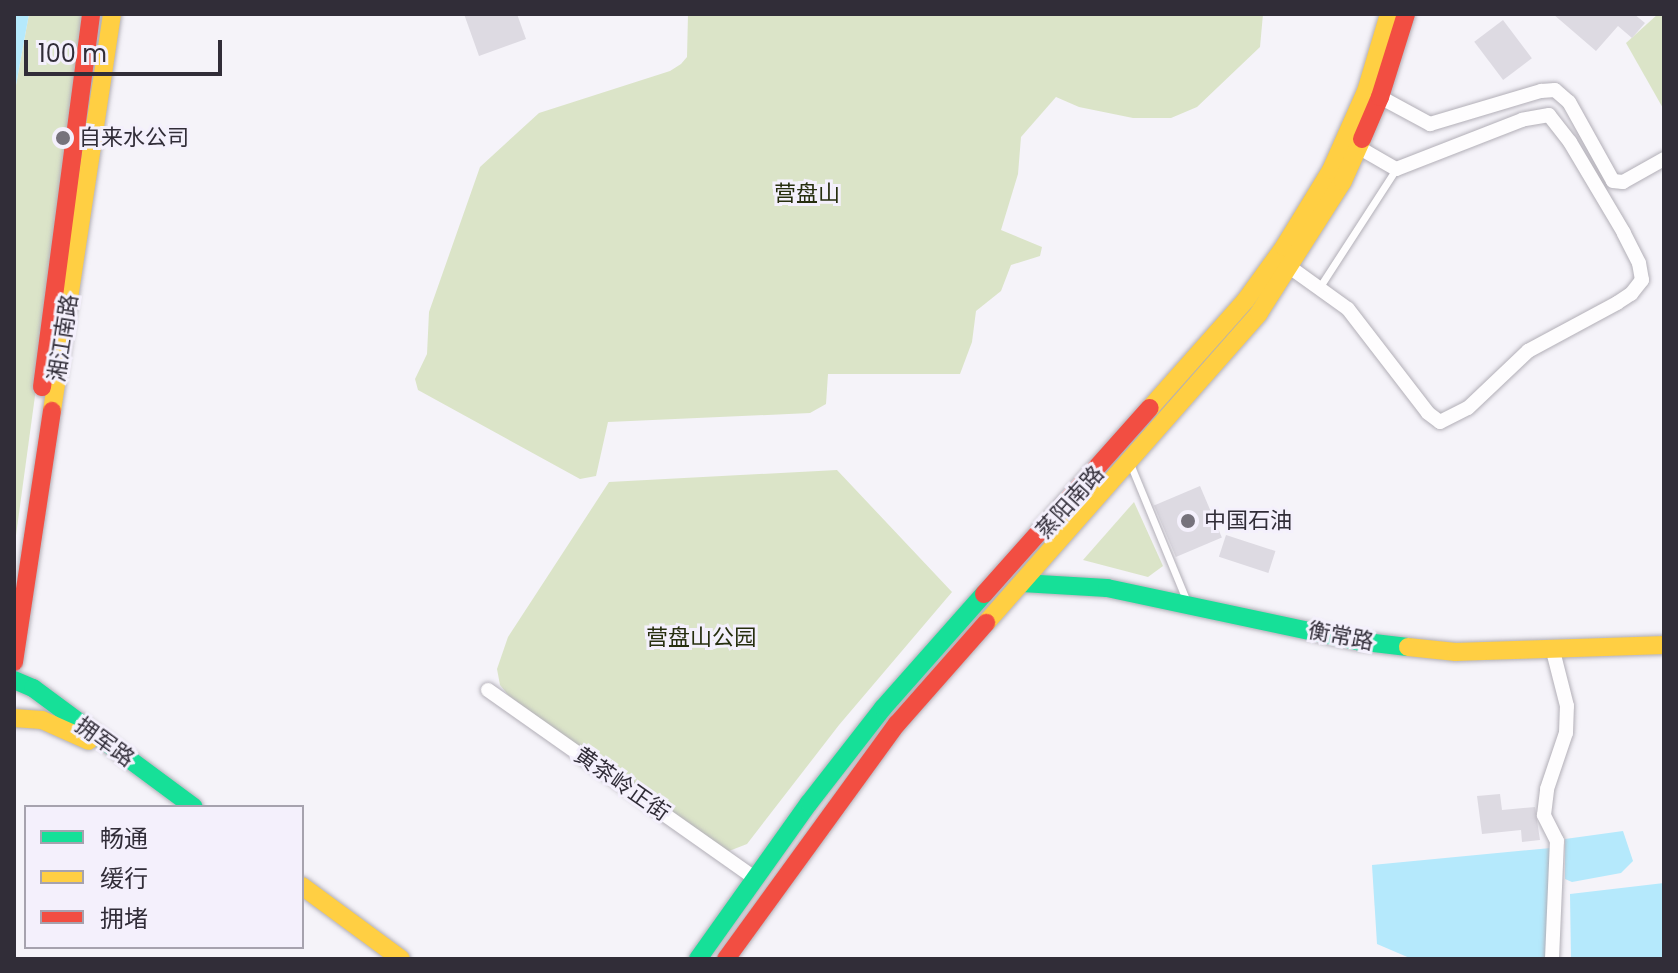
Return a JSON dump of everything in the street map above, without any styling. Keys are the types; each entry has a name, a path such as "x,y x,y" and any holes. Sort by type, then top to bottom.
{"main road":[{"name":"湘江南路","path":"14,588 91,14"},
{"name":"湘江南路","path":"14,662 112,14"},
{"name":"蒸阳南路","path":"698,959 883,708 1096,472 1253,290 1331,170 1366,91 1389,14"},
{"name":"蒸阳南路","path":"726,959 897,724 1259,313 1291,268 1343,181 1380,97 1406,14"},
{"name":"衡常路","path":"1022,583 1107,588 1357,641 1456,652 1664,645"},
{"name":"拥军路","path":"14,680 33,688 191,805"},
{"name":"拥军路","path":"14,690 29,696 175,805"},
{"path":"14,718 42,720 89,741"},
{"path":"304,887 401,959"},
{"path":"304,899 384,959"}],"street":[{"path":"1380,97 1430,124 1541,91 1555,90 1569,102 1613,181 1623,182 1664,159"},
{"path":"1291,268 1348,309 1422,405 1440,422 1468,408 1528,351 1617,303 1631,294 1642,280 1639,263 1624,233 1570,142 1549,115 1522,120 1396,169 1358,147"},
{"path":"1552,959 1557,841 1544,815 1547,789 1566,733 1567,706 1553,651"},
{"name":"黄茶岭正街","path":"488,690 755,878"}],"lane":[{"path":"1319,288 1396,169"},
{"path":"1129,462 1188,604"}],"green space":[{"path":"29,14 87,14 14,550 14,96"},
{"name":"营盘山","path":"688,14 1263,14 1260,47 1197,107 1171,118 1133,118 1079,107 1056,97 1021,137 1018,174 1001,230 1042,247 1040,256 1011,265 1001,291 976,311 972,342 960,374 828,374 826,404 810,413 608,422 596,476 580,479 418,390 415,379 427,354 429,312 480,167 539,113 670,71 681,64 687,57"},
{"path":"1658,14 1664,14 1664,110 1626,43"},
{"name":"营盘山公园","path":"837,470 952,592 839,725 747,844 729,851 720,849 509,696 500,685 497,669 508,637 609,482"},
{"path":"1134,502 1163,566 1148,577 1083,560"}],"water":[{"path":"14,14 29,14 14,96"},
{"path":"1623,831 1633,861 1621,873 1572,882 1565,879 1565,839"},
{"path":"1551,848 1547,959 1412,959 1377,944 1372,865"},
{"path":"1664,883 1664,959 1571,959 1570,894"}],"building":[{"path":"464,14 517,14 526,39 479,56"},
{"path":"1553,14 1634,14 1645,23 1632,38 1618,26 1596,51"},
{"path":"1503,20 1532,58 1503,80 1474,42"},
{"name":"中国石油","path":"1200,486 1222,538 1176,557 1154,506"},
{"path":"1226,535 1275,551 1268,573 1219,557"},
{"path":"1500,794 1502,810 1535,807 1540,840 1522,842 1521,830 1482,834 1477,796"}],"traffic: fast":[{"path":"1022,583 1107,588 1357,641 1408,647"},
{"path":"698,959 809,803 883,708 984,594"},
{"path":"14,680 33,688 191,805"}],"traffic: slow":[{"path":"52,411 112,14"},
{"path":"1150,408 1245,301 1284,247 1331,170 1366,91 1389,14"},
{"path":"986,623 1259,313 1343,181 1362,139"},
{"path":"1408,647 1456,652 1664,645"},
{"path":"14,718 42,720 89,741"},
{"path":"304,887 401,959"}],"traffic: jam":[{"path":"42,387 91,14"},
{"path":"1362,139 1380,97 1406,14"},
{"path":"984,594 1150,408"},
{"path":"14,662 52,411"},
{"path":"726,959 897,724 986,623"}],"place":[{"name":"自来水公司","path":"63,138"},
{"name":"中国石油","path":"1188,521"}]}
